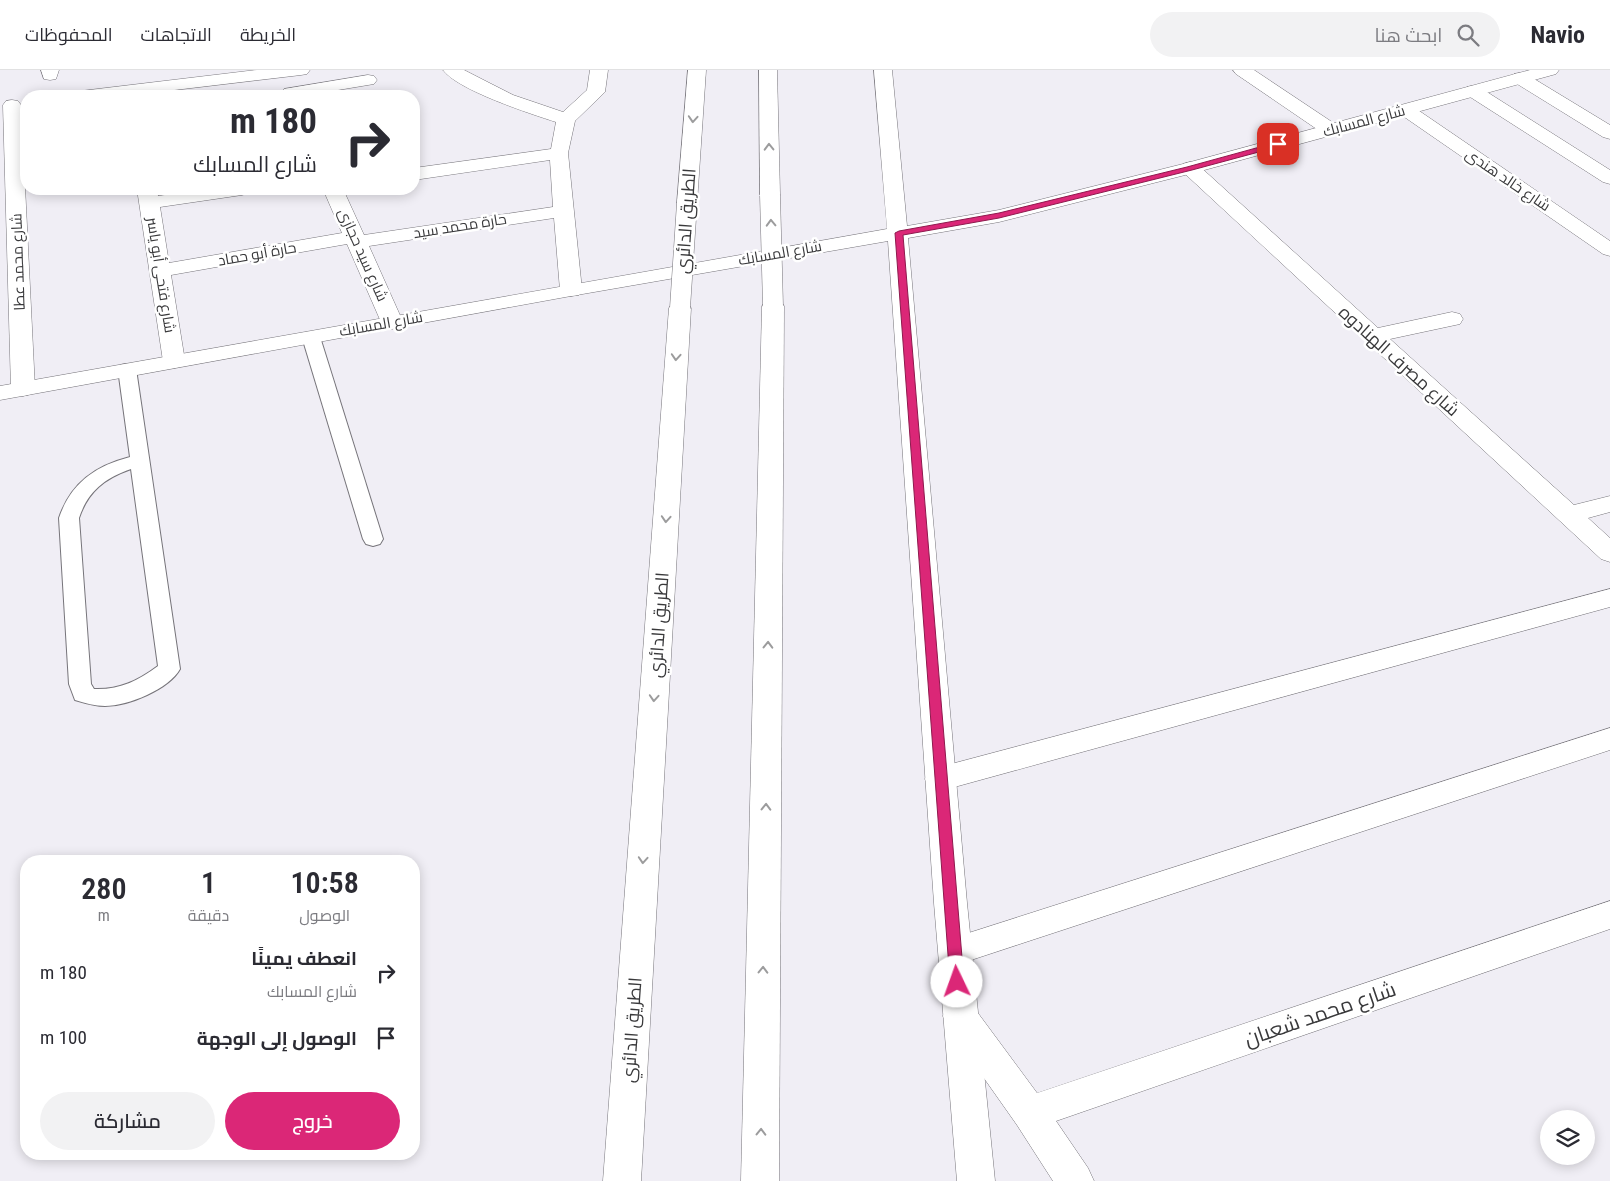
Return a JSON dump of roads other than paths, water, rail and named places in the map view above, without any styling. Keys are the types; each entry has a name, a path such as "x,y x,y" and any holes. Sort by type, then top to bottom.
{"main road":[{"path":"153,90 301,70"},
{"path":"452,70 488,92 523,107 566,119"},
{"path":"571,290 559,152 566,119 596,92 599,70"},
{"name":"الطريق الدائري","path":"622,1181 697,70"},
{"path":"760,1181 774,306 768,70"},
{"path":"883,70 899,233 940,779 956,951 959,1014 976,1181"},
{"path":"1242,70 1331,130"},
{"name":"شارع المسابك","path":"0,393 571,290 999,216 1190,168 1549,70"},
{"path":"280,72 289,90"},
{"path":"1520,78 1610,133"},
{"path":"317,90 368,80"},
{"path":"1473,91 1610,178"},
{"name":"شارع محمد عطا","path":"13,105 23,389"},
{"name":"شارع خالد هندى","path":"1406,110 1610,250"},
{"path":"420,173 559,152"},
{"name":"شارع مصرف الهنادوه","path":"1190,168 1610,552"},
{"path":"148,196 161,195"},
{"name":"شارع سيد حجازى","path":"336,195 392,322"},
{"name":"شارع فتحى أبو ياسر","path":"148,196 174,361"},
{"name":"حارة محمد سيد","path":"356,240 564,210"},
{"name":"حارة أبو حماد","path":"160,271 356,240"},
{"path":"1372,336 1452,319"},
{"path":"1569,515 1610,504"},
{"path":"940,779 1610,598"},
{"path":"956,951 1610,739"},
{"name":"شارع محمد شعبان","path":"1030,1113 1610,915"},
{"path":"959,1014 1030,1113 1074,1181"}],"lane":[{"path":"311,337 373,539"},
{"path":"127,370 140,461 169,669 153,682 134,691 104,699 94,698 83,694 80,684 69,518 72,505 94,478 106,471 140,461"}]}
